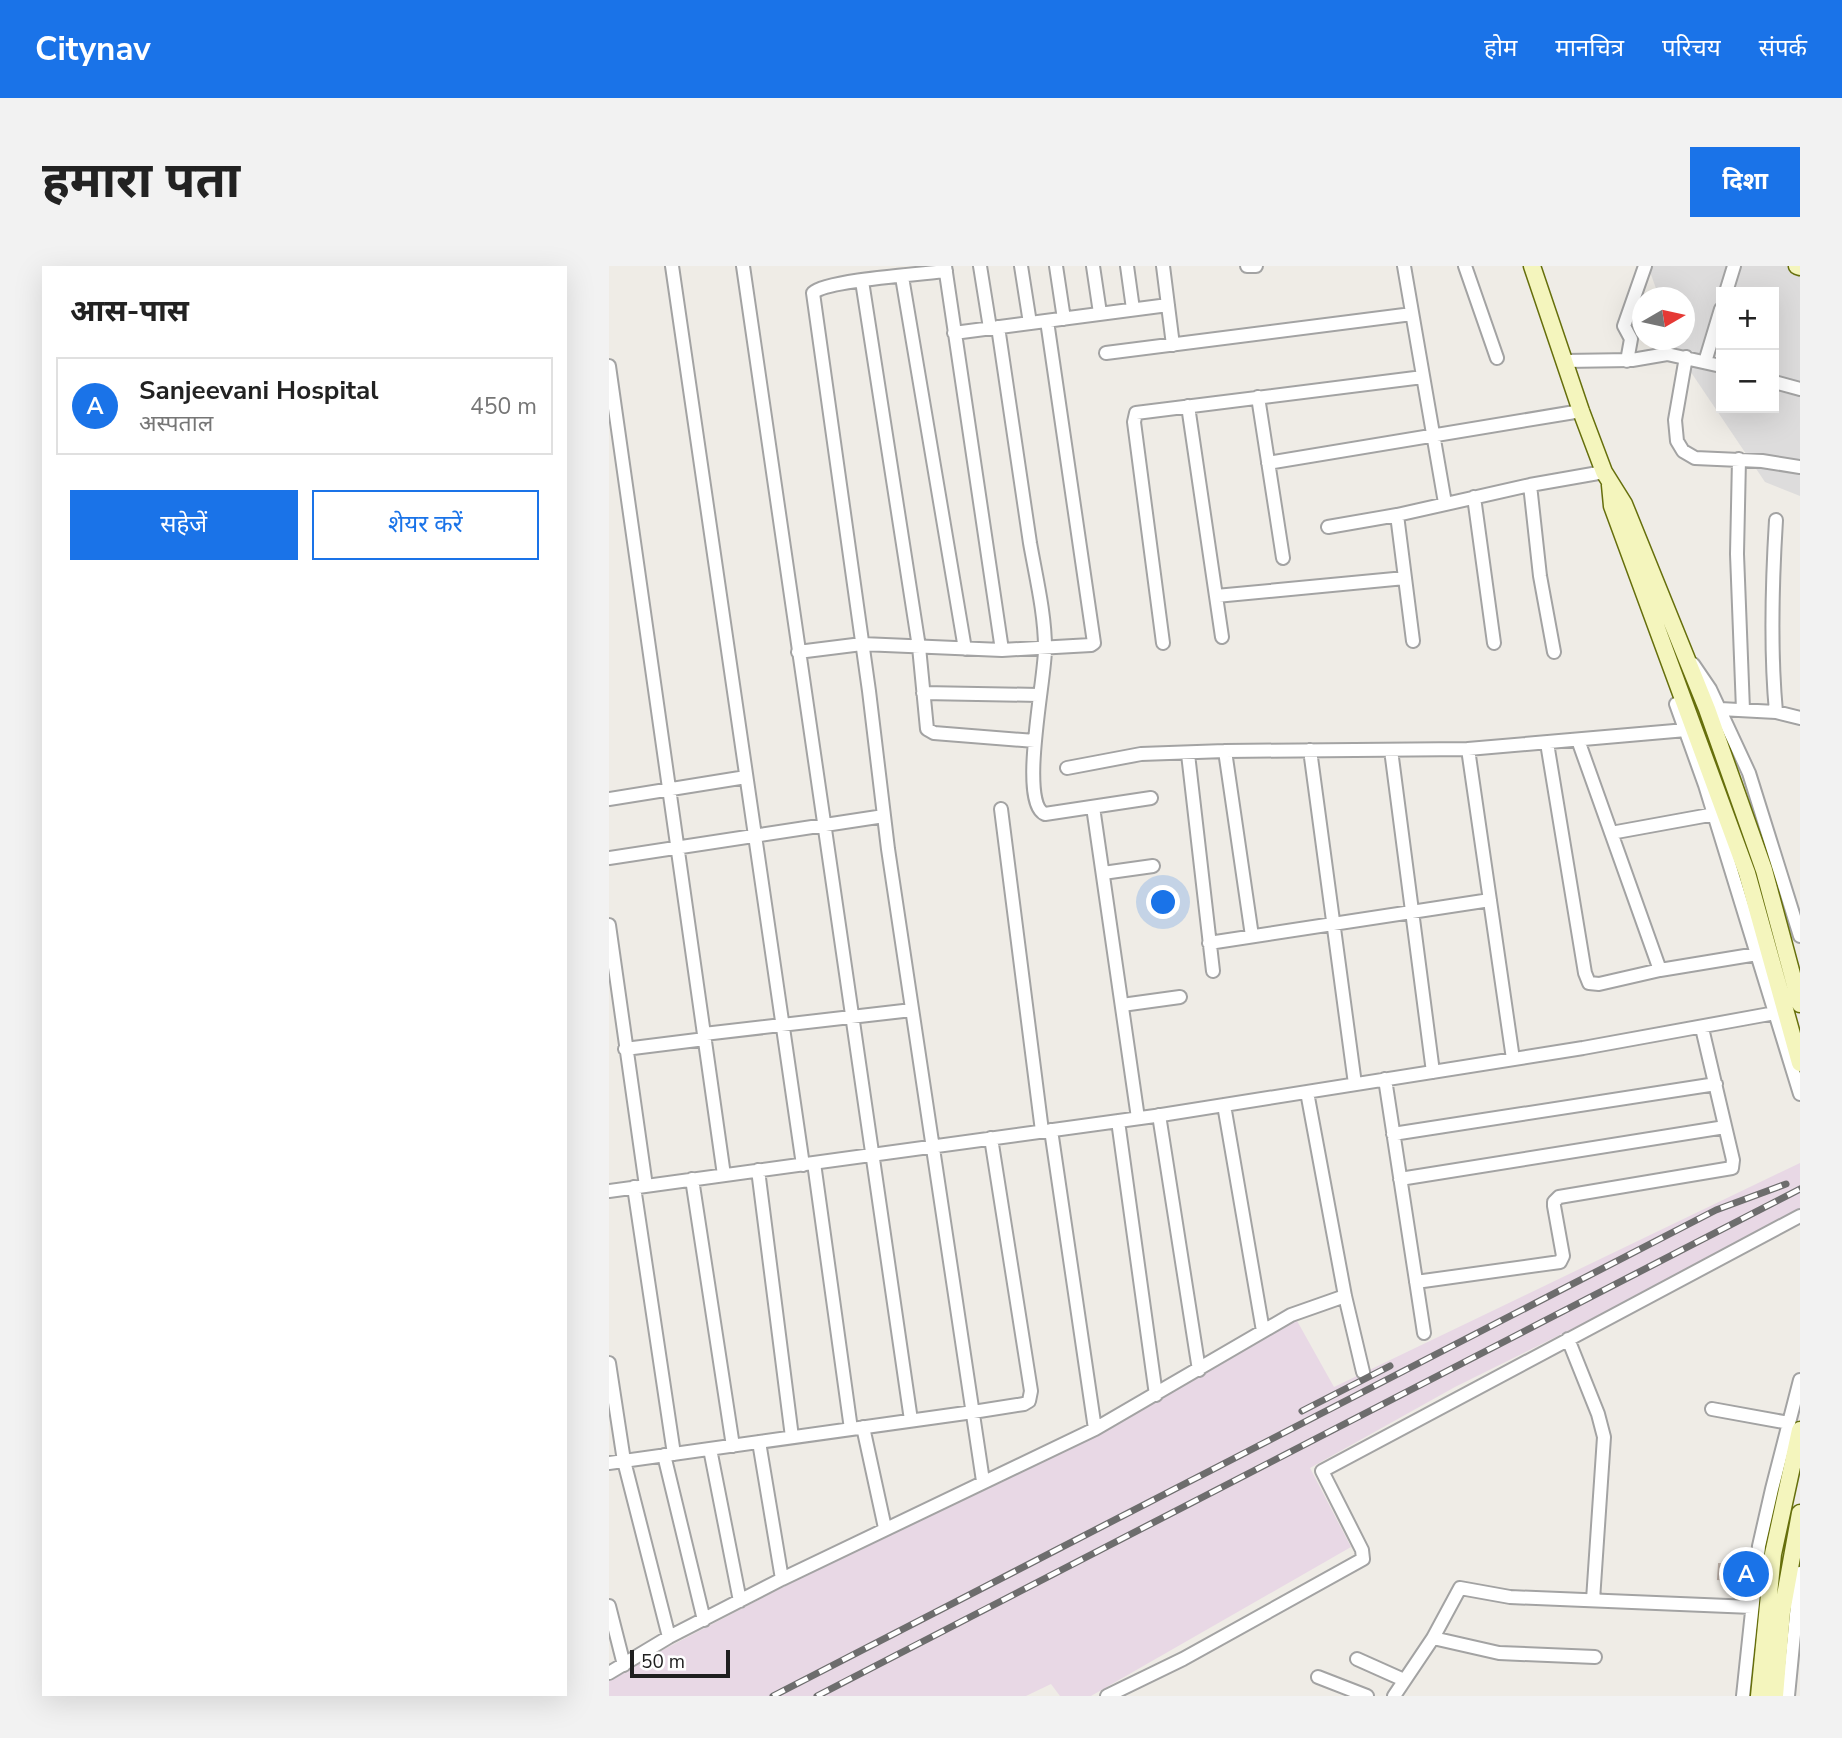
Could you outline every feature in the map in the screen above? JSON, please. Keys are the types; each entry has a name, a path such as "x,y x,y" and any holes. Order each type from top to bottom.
{"street":[{"path":"672,266 783,1026 857,1428 885,1528"},
{"path":"743,266 911,1420"},
{"path":"980,266 993,327 1045,649 1035,741 1034,785 1037,807 1045,814 1151,798"},
{"path":"1021,266 1030,323"},
{"path":"1056,266 1064,319"},
{"path":"1093,266 1100,313"},
{"path":"1127,266 1133,309"},
{"path":"1163,266 1173,345"},
{"path":"1247,266 1256,266"},
{"path":"1404,266 1445,503"},
{"path":"1465,266 1497,358"},
{"path":"1532,266 1581,411 1607,477 1612,506 1747,873 1800,1063"},
{"path":"1627,361 1631,339 1624,326 1646,266"},
{"path":"1728,287 1734,266"},
{"path":"983,1481 884,816 813,293 820,288 871,276 945,269 1002,650"},
{"path":"908,273 965,649"},
{"path":"871,276 919,647 926,724 929,732 1035,741"},
{"path":"954,333 1168,305"},
{"path":"1106,353 1412,314"},
{"path":"799,652 862,643 1002,650 1091,645 1095,638 1047,321"},
{"path":"1705,362 1716,326"},
{"path":"1565,361 1627,361 1667,354 1716,365"},
{"path":"1686,357 1675,420 1677,441 1683,451 1695,458 1739,459 1800,467"},
{"path":"609,366 723,1175"},
{"path":"1163,643 1133,417 1140,412 1423,377"},
{"path":"1779,383 1800,389"},
{"path":"1258,397 1283,558"},
{"path":"1188,406 1223,637"},
{"path":"1268,463 1581,411"},
{"path":"1739,459 1737,554 1743,710"},
{"path":"1328,527 1530,485 1607,477"},
{"path":"1607,477 1625,504 1707,709 1764,870 1800,1004"},
{"path":"1530,485 1540,576 1554,652"},
{"path":"1474,497 1494,643"},
{"path":"1397,514 1413,641"},
{"path":"1776,520 1771,607 1776,712"},
{"path":"1216,596 1405,578"},
{"path":"1654,620 1658,653 1714,814 1800,1094"},
{"path":"1684,653 1704,679 1720,709 1756,792 1800,936"},
{"path":"923,693 1039,695"},
{"path":"1720,709 1776,712 1800,718"},
{"path":"1067,768 1141,754 1468,749 1686,730"},
{"path":"1577,740 1660,970"},
{"path":"1547,743 1589,983 1598,984 1660,970 1757,954"},
{"path":"1468,749 1513,1059"},
{"path":"1391,750 1433,1072"},
{"path":"1226,751 1252,936"},
{"path":"1310,751 1355,1084"},
{"path":"1188,754 1213,971"},
{"path":"609,799 746,777"},
{"path":"1093,807 1138,1118"},
{"path":"1001,809 1047,1130 1095,1429"},
{"path":"1611,833 1714,814"},
{"path":"609,858 884,816"},
{"path":"1103,873 1153,866"},
{"path":"1209,943 1490,900"},
{"path":"609,925 669,1455 704,1620"},
{"path":"1122,1005 1180,997"},
{"path":"625,1049 912,1010"},
{"path":"609,1191 1159,1115 1702,1028 1775,1013"},
{"path":"1416,1282 1560,1262 1563,1256 1554,1206 1556,1199 1732,1168 1733,1160 1702,1028"},
{"path":"1385,1079 1424,1333"},
{"path":"1393,1135 1716,1084"},
{"path":"1307,1092 1345,1296 1363,1372"},
{"path":"1224,1105 1263,1331"},
{"path":"1159,1115 1199,1370"},
{"path":"1118,1121 1156,1395"},
{"path":"1400,1179 1725,1127"},
{"path":"609,1463 1024,1404 1031,1397 991,1138"},
{"path":"758,1170 792,1437"},
{"path":"692,1179 733,1446"},
{"path":"1107,1696 1183,1659 1363,1559 1362,1550 1322,1471 1800,1216"},
{"path":"609,1673 669,1637 782,1579 1095,1429 1298,1311 1345,1296"},
{"path":"1568,1339 1598,1414 1604,1437 1593,1600"},
{"path":"609,1363 624,1461 669,1637"},
{"path":"1759,1696 1773,1554 1800,1380"},
{"path":"1712,1409 1794,1426"},
{"path":"1743,1696 1756,1563 1764,1521 1794,1426"},
{"path":"759,1442 782,1579"},
{"path":"710,1449 740,1601"},
{"path":"1775,1696 1782,1612 1800,1513"},
{"path":"1788,1696 1800,1573"},
{"path":"1394,1696 1433,1638 1457,1592 1464,1588 1510,1597 1752,1607"},
{"path":"609,1606 624,1665"},
{"path":"1433,1638 1499,1653 1595,1657"},
{"path":"1357,1659 1404,1680"},
{"path":"1318,1677 1367,1696"}],"shaded area":[{"path":"1648,266 1800,266 1800,496 1765,482 1718,413 1779,413 1779,287 1716,287 1716,409 1677,350 1695,350 1695,287 1655,287"},
{"path":"1800,1163 1800,1216 1455,1387 1310,1468 1351,1547 1091,1696 1060,1696 1051,1684 1026,1696 609,1696 609,1678 1296,1319 1334,1387"}],"building":[{"path":"1719,1564 1748,1566 1747,1581 1718,1579"}],"railway":[{"path":"773,1696 1716,1210 1786,1184"},
{"path":"817,1696 1800,1189"},
{"path":"1302,1411 1390,1366"}],"place":[{"name":"Sanjeevani Hospital","path":"1746,1574"}]}
